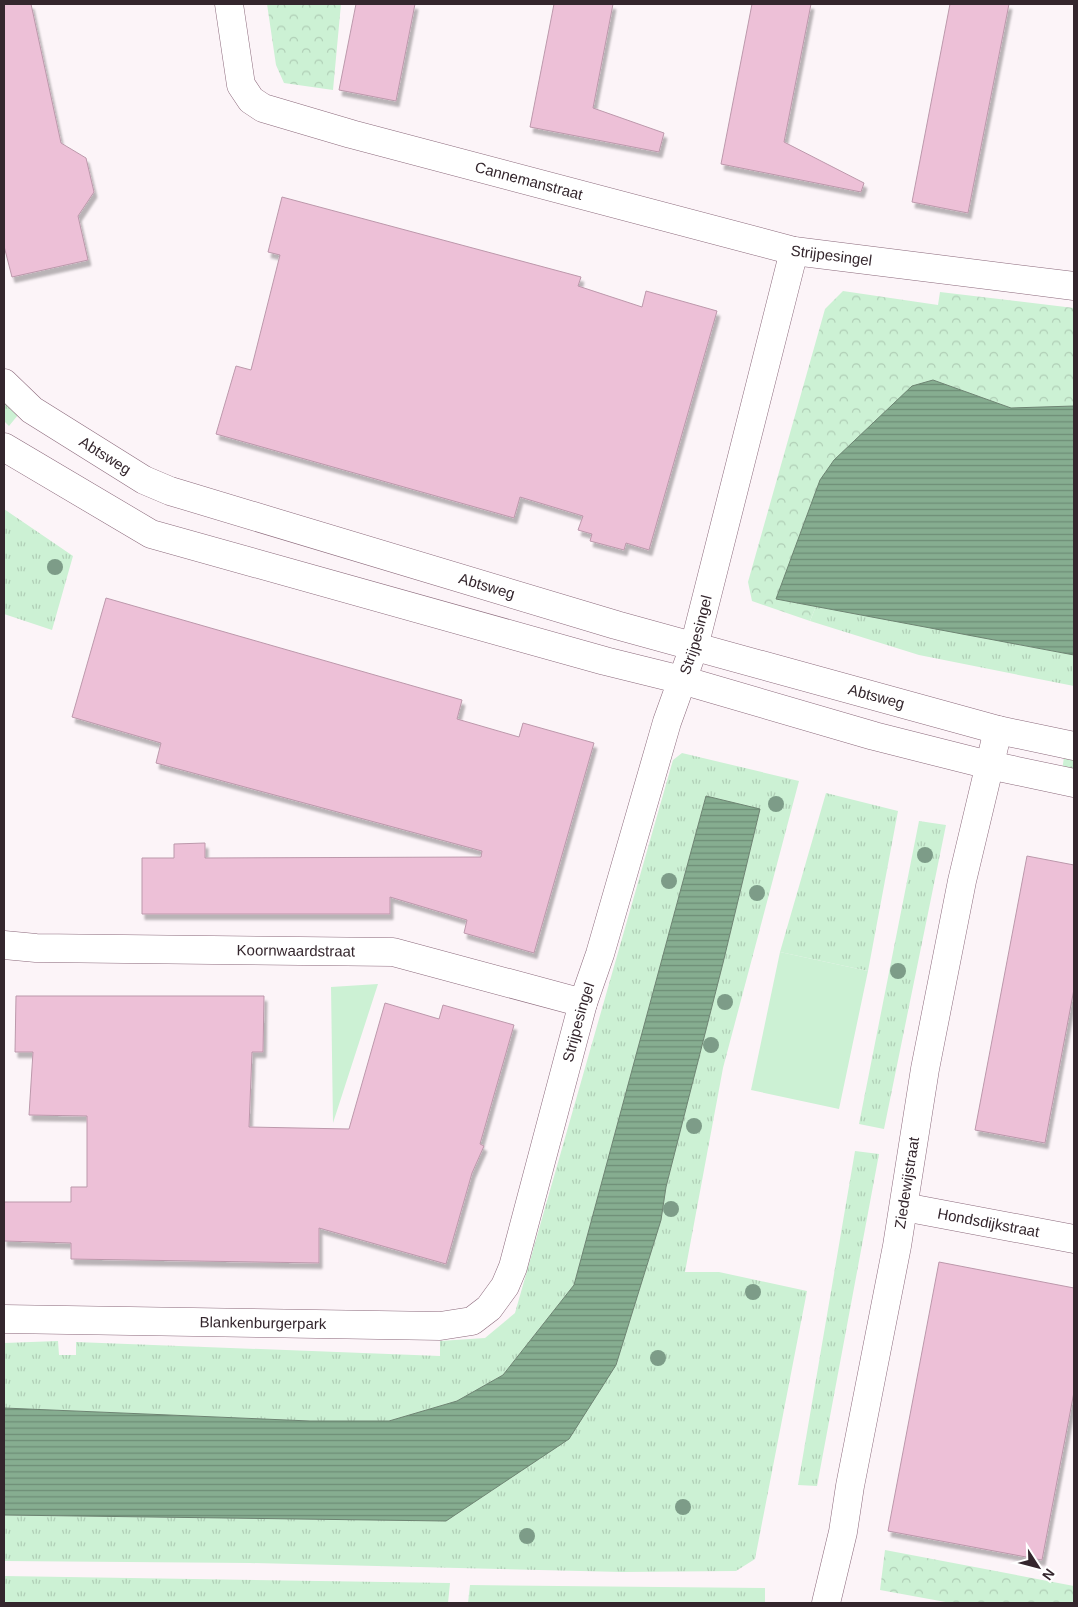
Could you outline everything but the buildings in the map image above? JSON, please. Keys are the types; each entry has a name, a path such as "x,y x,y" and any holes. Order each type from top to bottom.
{"street":[{"name":"Cannemanstraat","path":"229,4 241,86 251,100 264,108 351,134 794,251"},
{"name":"Strijpesingel","path":"505,1286 513,1267 583,1003 682,680 694,647 794,251 1074,286"},
{"name":"Abtsweg","path":"4,383 32,410 144,480 170,491 365,551 694,647 998,730 1074,746"},
{"path":"4,447 151,534 604,661 682,680 874,736 989,765 1074,783"},
{"path":"989,765 998,730"},
{"name":"Ziedewijstraat","path":"826,1603 843,1532 850,1486 904,1207 924,1069 962,881 989,765"},
{"name":"Koornwaardstraat","path":"4,945 36,948 394,952 583,1003"},
{"name":"Hondsdijkstraat","path":"904,1207 1074,1239"},
{"name":"Blankenburgerpark","path":"4,1319 440,1326 472,1321 489,1308 505,1286"}],"green space":[{"path":"267,4 341,4 333,90 284,83 276,65"},
{"path":"843,291 938,305 940,292 1074,308 1074,406 1011,408 933,380 776,599 816,606 810,621 752,601 748,582 825,309"},
{"path":"4,402 18,415 9,426 4,421"},
{"path":"4,509 73,556 52,630 4,614"},
{"path":"816,606 1074,655 1074,686 919,655 810,621"},
{"path":"682,753 799,781 723,1068 685,1272 719,1272 807,1291 755,1559 736,1571 622,1572 250,1563 4,1561 4,1515 446,1521 616,1365 661,1220 666,1187 760,810 706,796 574,1285 503,1375 457,1401 389,1421 310,1421 4,1408 4,1343 58,1341 59,1355 76,1355 76,1342 440,1356 440,1341 485,1338 515,1313 673,760"},
{"path":"1064,757 1074,759 1074,774 1062,771"},
{"path":"826,793 898,811 868,971 780,952"},
{"path":"919,821 946,825 884,1129 859,1124"},
{"path":"780,952 868,971 839,1109 751,1090"},
{"path":"378,984 333,1123 331,987"},
{"path":"855,1151 879,1154 817,1486 798,1485"},
{"path":"885,1550 1074,1586 1074,1603 951,1603 880,1590"},
{"path":"4,1576 450,1583 448,1603 4,1603"},
{"path":"470,1585 765,1588 765,1603 468,1603"}],"shaded area":[{"path":"933,380 1011,408 1074,406 1074,655 776,599 820,480 834,460 912,386"},
{"path":"706,796 760,809 666,1187 661,1220 616,1365 569,1439 446,1521 4,1515 4,1408 310,1421 389,1421 457,1401 503,1375 574,1285"}]}
